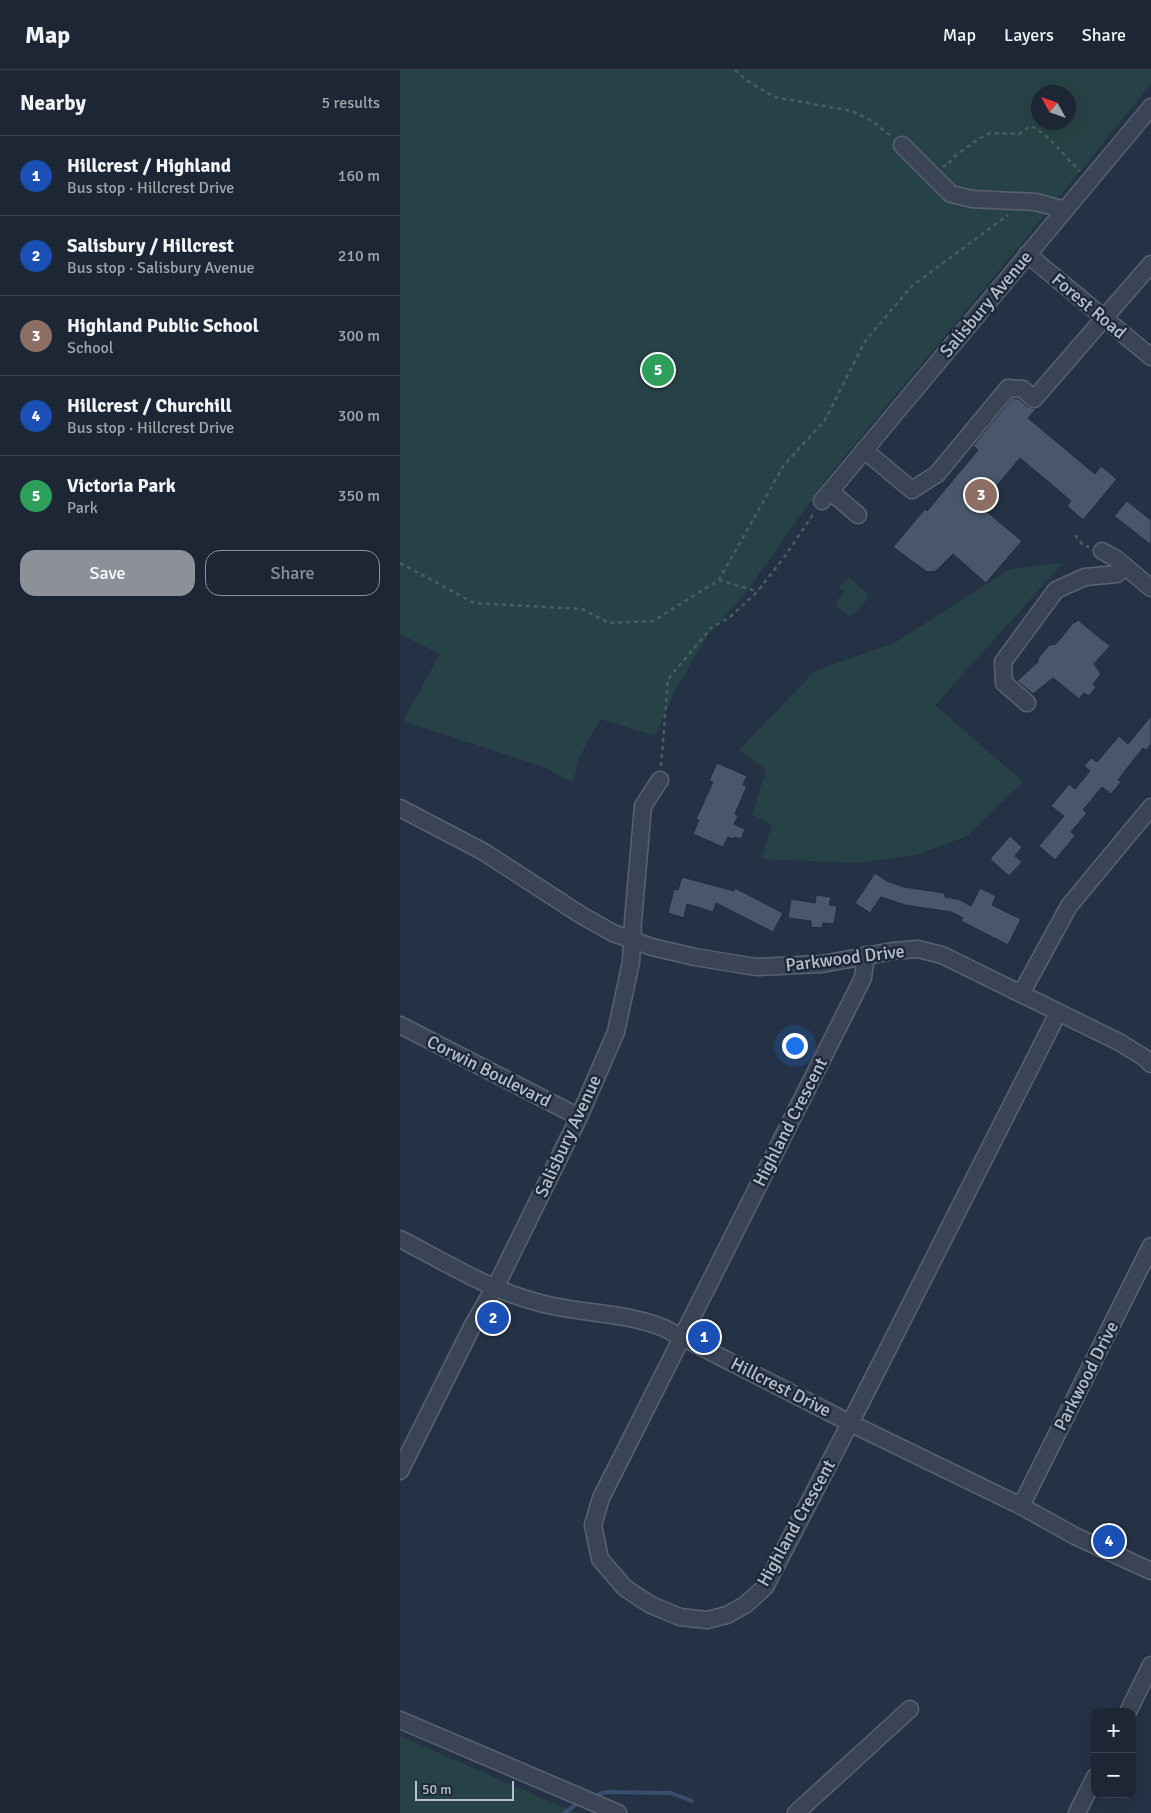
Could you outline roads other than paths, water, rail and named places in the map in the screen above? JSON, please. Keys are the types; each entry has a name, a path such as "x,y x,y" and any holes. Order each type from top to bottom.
{"street":[{"name":"Salisbury Avenue","path":"858,515 826,496 1027,254 1149,114"},
{"path":"902,145 951,194 972,200 1036,202 1065,210"},
{"name":"Forest Road","path":"1027,254 1151,357"},
{"path":"864,450 912,490 937,474 1008,388 1023,389 1034,399 1151,264"},
{"path":"1102,551 1115,558 1151,588"},
{"path":"1027,704 1004,683 1003,662 1056,590 1085,577 1117,574 1125,566"},
{"name":"Salisbury Avenue","path":"400,1470 472,1327 495,1287 579,1117 616,1032 631,962 643,806 660,780"},
{"name":"Parkwood Drive","path":"400,808 484,852 581,915 632,941 695,957 756,967 822,964 866,955 918,949 942,955 1119,1042 1145,1058 1151,1064"},
{"path":"1020,994 1069,906 1148,817"},
{"name":"Highland Crescent","path":"866,955 863,978 601,1498 594,1526 600,1559 625,1588 651,1605 680,1617 707,1620 727,1615 745,1605 765,1587 1058,1013"},
{"name":"Corwin Boulevard","path":"400,1025 579,1117"},
{"name":"Hillcrest Drive","path":"400,1239 495,1287 522,1298 541,1304 653,1324 1021,1506 1076,1536 1151,1571"},
{"name":"Parkwood Drive","path":"1021,1506 1151,1246"},
{"path":"1130,1708 1151,1665"},
{"path":"796,1813 910,1709"},
{"path":"400,1720 618,1813"},
{"path":"1082,1812 1091,1788"}],"waterway":[{"path":"599,1794 606,1792 671,1793 692,1801"},
{"path":"564,1813 578,1803"}],"place":[{"name":"Victoria Park","path":"658,370"},
{"name":"Highland Public School","path":"981,495"},
{"name":"Salisbury / Hillcrest","path":"493,1318"},
{"name":"Hillcrest / Highland","path":"704,1337"},
{"name":"Hillcrest / Churchill","path":"1109,1541"}]}
